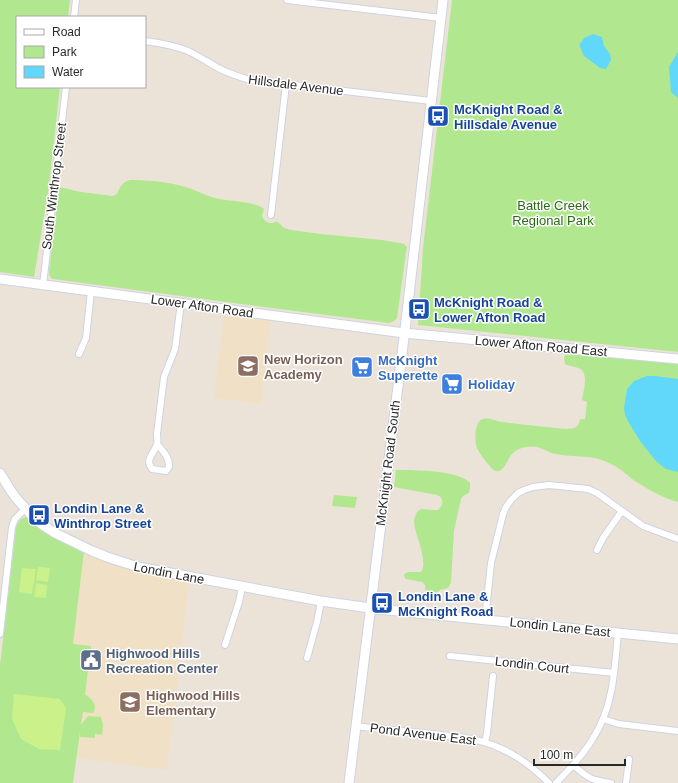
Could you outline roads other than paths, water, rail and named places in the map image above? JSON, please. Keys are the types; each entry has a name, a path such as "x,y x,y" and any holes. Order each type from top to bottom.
{"street":[{"path":"74,16 76,0"},
{"path":"287,0 441,18"},
{"name":"McKnight Road South","path":"349,783 443,0"},
{"name":"Hillsdale Avenue","path":"146,41 180,48 195,54 224,71 239,77 256,81 431,101"},
{"path":"271,215 286,84"},
{"name":"South Winthrop Street","path":"43,285 66,88"},
{"name":"Lower Afton Road","path":"0,279 404,332"},
{"path":"79,354 86,338 91,291"},
{"path":"157,444 164,377 175,349 181,303"},
{"name":"Lower Afton Road East","path":"404,332 678,359"},
{"name":"Londin Lane","path":"0,473 9,488 25,509 35,519 55,533 92,551 123,563 322,601 370,608"},
{"path":"485,620 491,564 501,520 506,507 511,500 518,493 526,489 546,486 586,488 597,493 643,526 678,539"},
{"path":"0,634 12,527 15,519 25,509"},
{"path":"597,550 602,538 622,511"},
{"path":"225,645 239,602 242,586"},
{"path":"307,658 322,601"},
{"name":"Londin Lane East","path":"370,608 678,639"},
{"path":"556,783 573,765 591,742 603,719 610,695 618,633"},
{"name":"Londin Court","path":"450,656 614,672"},
{"path":"485,742 493,676"},
{"path":"603,719 619,724 678,731"},
{"name":"Pond Avenue East","path":"356,726 463,737 485,742 503,749 519,758 549,783"},
{"path":"626,783 629,759"},
{"path":"573,765 590,779 611,783"}],"water":[{"path":"593,34 602,37 604,46 610,54 611,60 606,69 600,68 584,56 580,47 580,44 584,38"},
{"path":"678,52 678,98 671,92 669,67"},
{"path":"647,376 678,379 678,472 666,469 656,461 640,441 625,415 624,408 627,389 634,381"}],"place":[{"name":"McKnight Road & Hillsdale Avenue","path":"438,116"},
{"name":"McKnight Road & Lower Afton Road","path":"419,309"},
{"name":"New Horizon Academy","path":"248,366"},
{"name":"McKnight Superette","path":"362,367"},
{"name":"Holiday","path":"452,384"},
{"name":"Londin Lane & Winthrop Street","path":"39,515"},
{"name":"Londin Lane & McKnight Road","path":"382,603"},
{"name":"Highwood Hills Recreation Center","path":"91,660"},
{"name":"Highwood Hills Elementary","path":"130,702"}],"park label":[{"name":"Battle Creek Regional Park","path":"553,212"}]}
